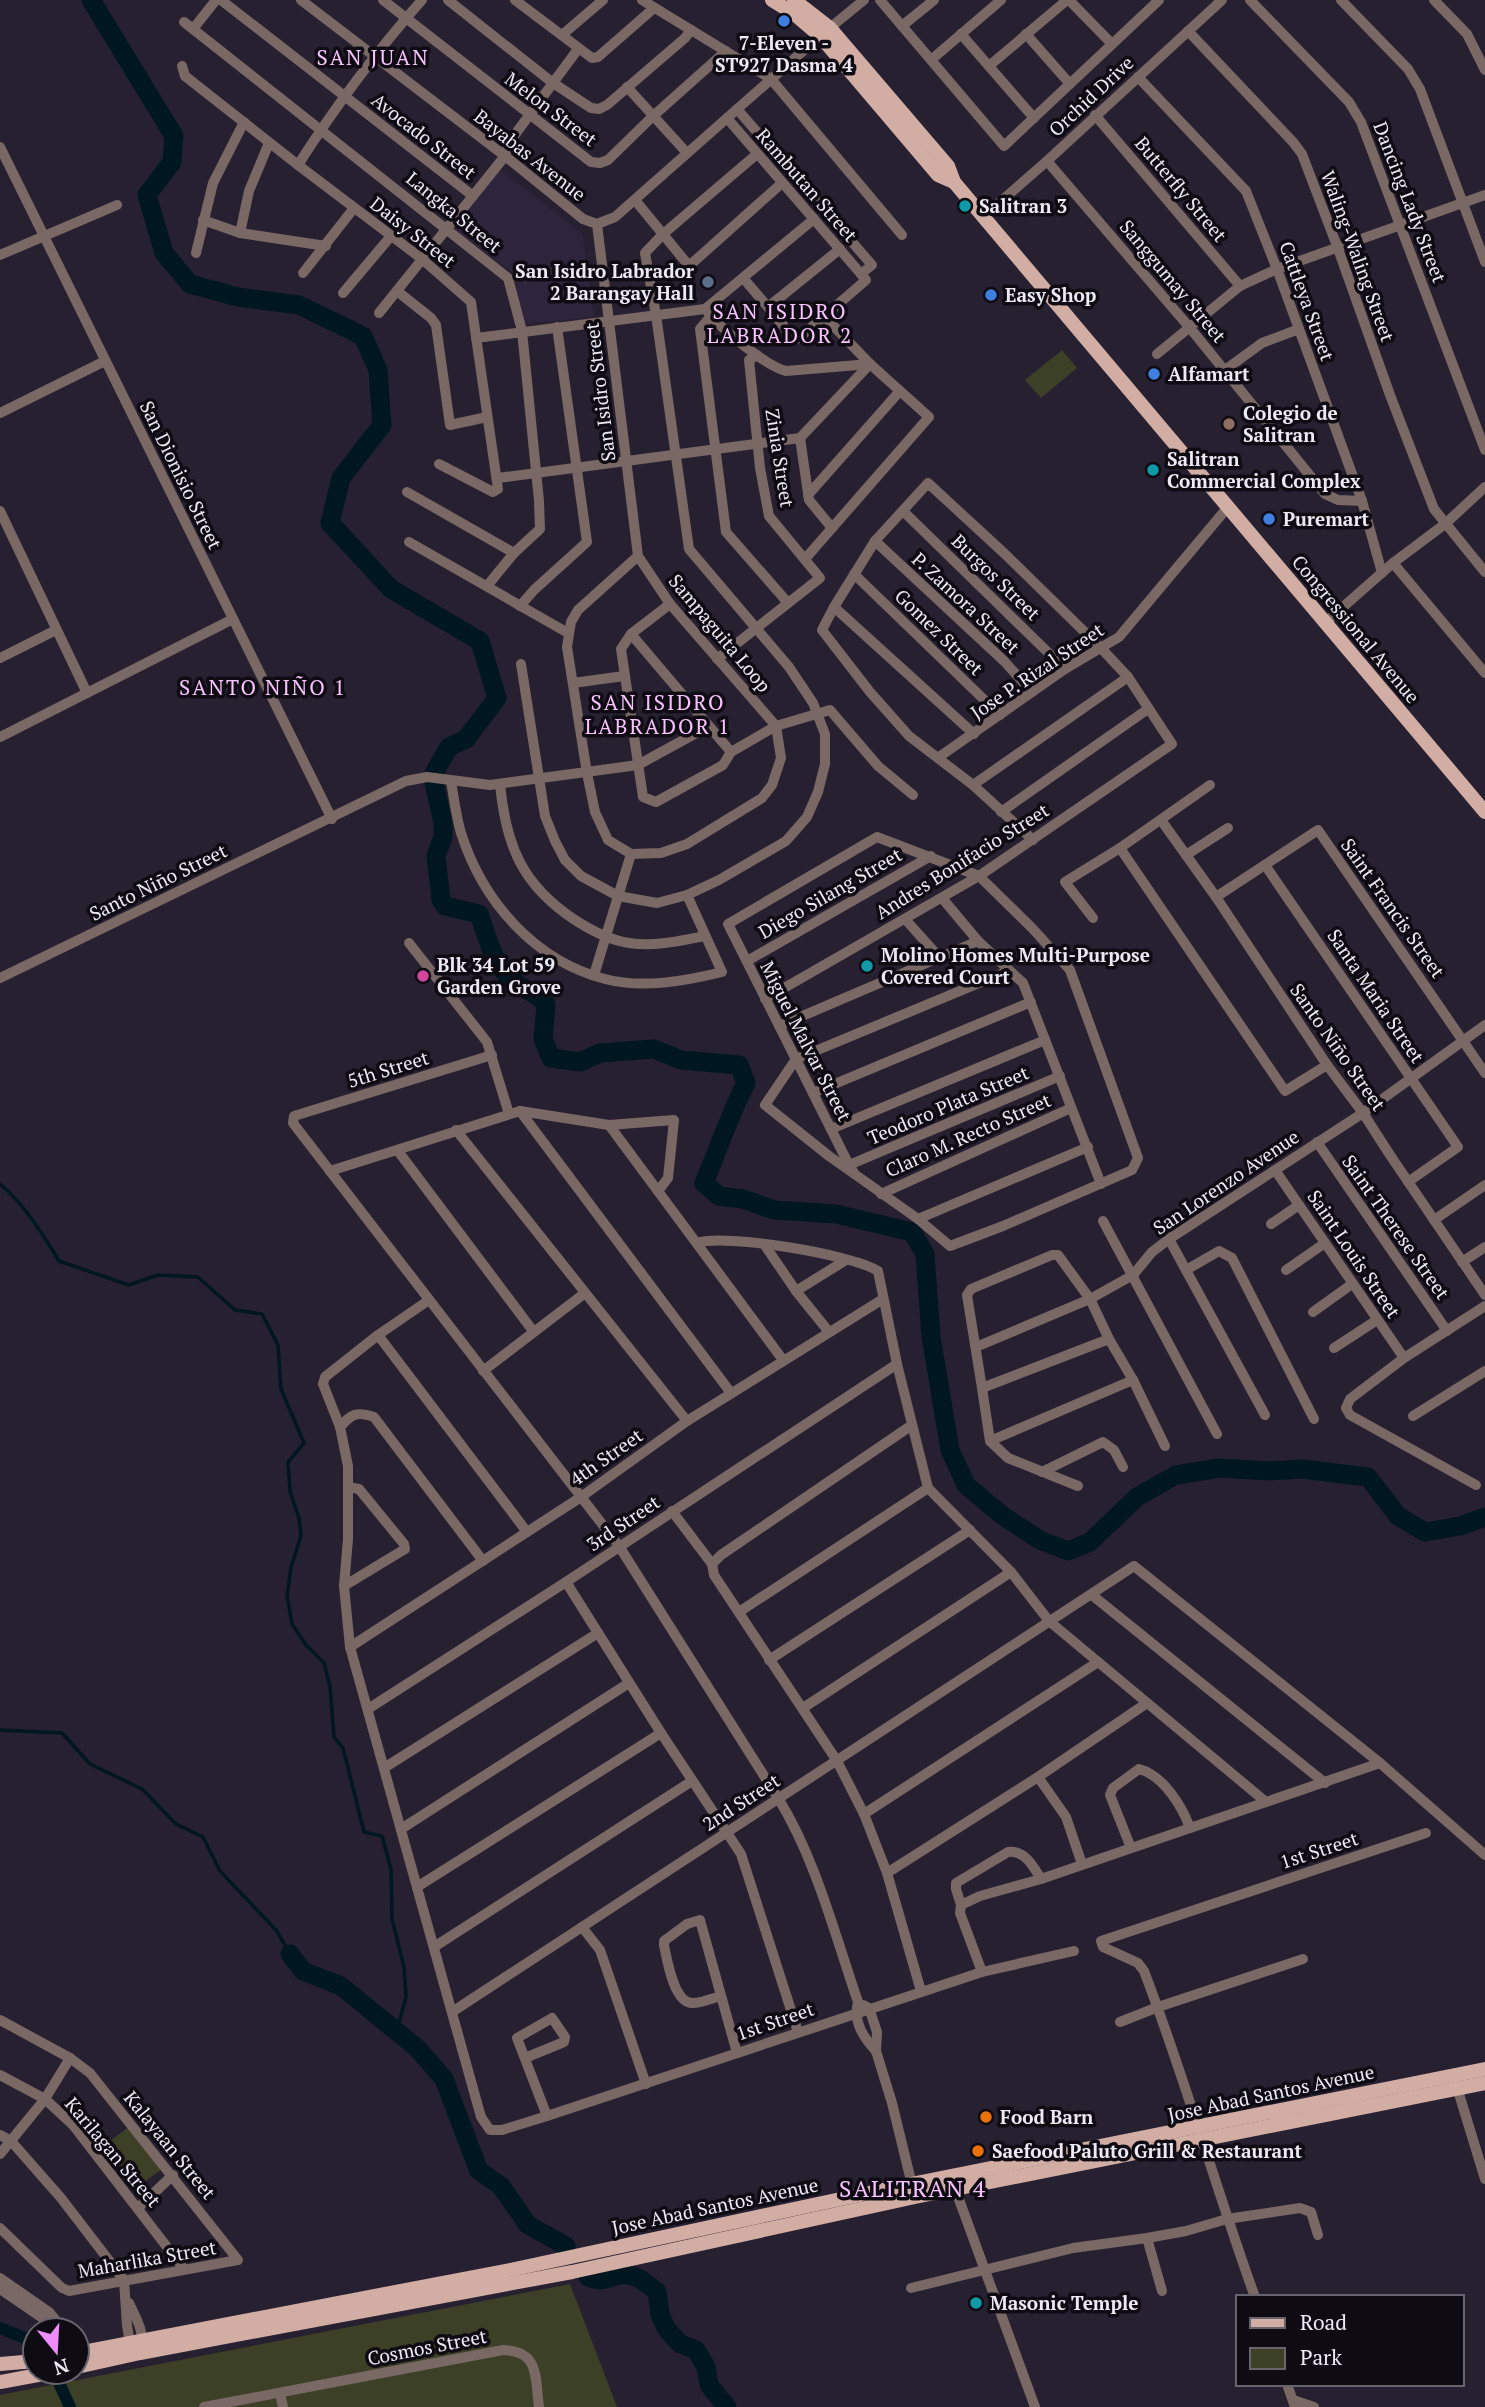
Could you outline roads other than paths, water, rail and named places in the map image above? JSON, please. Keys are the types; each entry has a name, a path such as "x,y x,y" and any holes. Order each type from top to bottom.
{"main road":[{"name":"Congressional Avenue","path":"772,0 825,32"},
{"name":"Congressional Avenue","path":"794,0 948,166 954,182 983,217 1485,812"},
{"name":"Jose Abad Santos Avenue","path":"1455,2082 1485,2068"},
{"name":"Jose Abad Santos Avenue","path":"91,2357 138,2345 583,2254 1455,2082 1485,2083"},
{"name":"Jose Abad Santos Avenue","path":"138,2345 572,2272 913,2191"},
{"path":"0,2364 21,2366"},
{"path":"0,2382 21,2374"}],"street":[{"name":"Langka Street","path":"218,0 188,25 508,278 522,331 540,529 514,553 487,586"},
{"name":"Avocado Street","path":"218,0 473,196"},
{"name":"Bayabas Avenue","path":"301,0 583,219 597,224 615,217 864,0"},
{"name":"Melon Street","path":"383,0 591,162 608,160 726,51"},
{"path":"298,165 374,56 422,0"},
{"path":"448,0 553,83 591,108 599,109 685,38 691,30"},
{"path":"562,35 603,0"},
{"path":"642,0 771,79 902,235"},
{"path":"880,0 1004,145 1159,0"},
{"path":"902,26 933,0"},
{"path":"931,60 1001,0"},
{"path":"989,66 1068,0 1112,44"},
{"path":"1140,0 1149,10"},
{"name":"Orchid Drive","path":"983,217 1048,161 1222,0"},
{"name":"Dancing Lady Street","path":"1250,0 1349,102 1362,122 1485,450"},
{"path":"1341,0 1408,69 1420,89 1485,262"},
{"path":"1433,0 1467,34 1485,70"},
{"path":"525,2 592,58 598,57 654,8"},
{"name":"Waling-Waling Street","path":"1188,31 1293,142 1301,154 1434,509 1485,572"},
{"path":"961,34 1034,118"},
{"path":"1026,34 1070,84"},
{"path":"379,313 505,156 508,144 578,49"},
{"name":"Daisy Street","path":"182,66 185,76 422,259 471,302 499,489 493,492 439,464"},
{"name":"Cattleya Street","path":"1138,77 1246,191 1362,501 1382,573"},
{"path":"627,87 687,153"},
{"path":"737,109 872,265 861,274 866,280 825,317 794,339 743,278"},
{"name":"Butterfly Street","path":"1095,115 1240,286"},
{"name":"Rambutan Street","path":"727,118 861,274"},
{"path":"196,253 213,183 244,122"},
{"path":"240,233 249,191 269,143"},
{"name":"San Dionisio Street","path":"0,147 332,818"},
{"path":"522,664 545,816 565,860 581,876 618,896 657,903 687,895 719,880 786,841 807,817 818,792 825,764 825,734 813,703 789,667 689,550 645,253 662,235 757,154"},
{"name":"Sanggumay Street","path":"1048,161 1225,370 1325,494 1338,500 1362,501"},
{"path":"635,200 689,266 782,183"},
{"path":"1157,354 1240,286 1337,246 1485,195"},
{"path":"0,255 117,205"},
{"path":"303,273 354,208"},
{"path":"717,659 788,604 726,532 700,329 708,313 743,278 814,219"},
{"path":"203,220 240,233 326,246"},
{"name":"San Isidro Street","path":"597,224 638,556"},
{"path":"344,293 391,236"},
{"path":"768,307 840,250"},
{"path":"397,291 436,325 450,425 487,417"},
{"path":"476,338 609,320 708,313 757,355 778,369 786,371 870,364"},
{"path":"805,559 929,417 899,392 825,317"},
{"path":"520,606 587,542 557,327"},
{"path":"1225,370 1262,343 1299,329"},
{"name":"Zinia Street","path":"757,355 749,360 769,516 820,578 788,604"},
{"path":"0,413 106,361"},
{"path":"498,478 800,438 870,364"},
{"path":"808,495 899,392"},
{"path":"800,438 809,500 832,528"},
{"path":"1001,812 1148,709 1128,677 1100,647 928,483 875,541 823,627 824,634 909,736 973,785 1001,812 1033,841"},
{"path":"1326,622 1393,563 1445,524 1485,487"},
{"path":"407,492 514,553"},
{"name":"Jose P. Rizal Street","path":"939,757 1065,669 1119,637 1227,508"},
{"path":"0,511 87,693"},
{"name":"Burgos Street","path":"903,511 1065,669"},
{"name":"P. Zamora Street","path":"875,541 1004,661 1032,692"},
{"path":"409,542 568,634"},
{"path":"638,556 578,610 568,634 567,647 587,772 600,827 608,840 631,854 661,853 688,844 762,798 772,785 780,758 776,726"},
{"name":"Sampaguita Loop","path":"638,556 670,604 776,726"},
{"path":"1393,563 1485,673"},
{"name":"Gomez Street","path":"854,574 1000,715"},
{"path":"670,604 631,634 621,649 643,797 656,802 723,765 731,752 776,726 830,710 878,766 914,795"},
{"path":"834,607 974,734"},
{"path":"0,737 233,619"},
{"path":"0,657 56,630"},
{"path":"631,634 731,752"},
{"path":"573,683 624,676"},
{"path":"973,785 1128,677"},
{"name":"Andres Bonifacio Street","path":"765,999 979,876 1172,744 1148,709"},
{"path":"687,895 722,972 683,982 648,983 607,979 565,965 523,935 486,886 462,836 449,780 500,784 638,765 709,726"},
{"name":"Santo Niño Street","path":"0,978 406,781 427,777 449,780"},
{"path":"500,784 503,816 517,859 532,883 553,905 605,937 631,944 668,943 704,936"},
{"path":"1093,918 1065,882 1120,848 1210,785"},
{"name":"Santo Niño Street","path":"1161,820 1485,1295"},
{"path":"1186,855 1228,828"},
{"name":"Saint Francis Street","path":"1216,897 1318,830 1485,1073"},
{"name":"Miguel Malvar Street","path":"852,1169 728,924 877,837 931,856"},
{"path":"1120,848 1284,1091 1326,1065"},
{"path":"594,975 631,854"},
{"path":"931,856 979,876 1070,970 1138,1158 1132,1170 950,1246 765,1105 796,1059 1008,971"},
{"name":"Diego Silang Street","path":"747,961 931,856"},
{"name":"Santa Maria Street","path":"1265,865 1458,1147 1408,1182"},
{"path":"942,898 978,941 1023,983 1101,1184"},
{"path":"905,919 939,957"},
{"path":"779,1026 978,941"},
{"path":"409,943 487,1042 515,1112 731,1393"},
{"path":"813,1093 1031,1002"},
{"name":"San Lorenzo Avenue","path":"976,1347 1090,1299 1133,1275 1152,1252 1168,1239 1363,1113 1485,1025"},
{"path":"831,1129 1045,1041"},
{"name":"5th Street","path":"330,1171 296,1128 293,1123 294,1116 492,1055"},
{"name":"Teodoro Plata Street","path":"852,1169 1060,1076"},
{"name":"Claro M. Recto Street","path":"881,1194 1071,1108"},
{"path":"658,1191 668,1178 674,1120 609,1125 515,1112 330,1171 618,1546 796,1826 856,2007 863,2037 876,2052"},
{"path":"609,1125 783,1360"},
{"path":"456,1130 687,1422"},
{"name":"Saint Therese Street","path":"1317,1142 1447,1331"},
{"path":"918,1219 1088,1147"},
{"path":"398,1151 533,1331"},
{"name":"Saint Louis Street","path":"1275,1170 1404,1359"},
{"path":"1434,1220 1485,1185"},
{"path":"1271,1224 1299,1205"},
{"path":"1103,1220 1217,1434"},
{"path":"697,1243 717,1239 764,1244 846,1259 878,1271 897,1364 928,1488 1011,1572 1049,1622 1266,1802"},
{"path":"1168,1239 1265,1415"},
{"path":"1286,1269 1325,1243"},
{"path":"764,1244 796,1291 829,1332"},
{"path":"1462,1262 1485,1247"},
{"path":"1186,1270 1219,1251 1232,1258 1314,1419"},
{"path":"1078,1486 1008,1458 990,1441 967,1295 971,1289 1052,1255 1062,1258 1090,1299 1165,1446"},
{"path":"796,1291 846,1259"},
{"path":"1313,1312 1352,1284"},
{"path":"483,1371 585,1293"},
{"name":"4th Street","path":"350,1647 581,1497 731,1393 883,1298"},
{"path":"429,1300 378,1335 323,1381 340,1427 348,1465 348,1539 344,1586 350,1647 452,2012"},
{"path":"1476,1485 1350,1415 1346,1408 1350,1399 1404,1359 1485,1306"},
{"path":"1334,1348 1377,1320"},
{"path":"378,1335 527,1532"},
{"path":"982,1388 1109,1339"},
{"name":"3rd Street","path":"368,1709 566,1583 618,1546 897,1364"},
{"path":"1413,1416 1485,1371"},
{"path":"990,1441 1133,1380"},
{"path":"340,1427 350,1415 361,1412 374,1417 483,1561"},
{"path":"712,1564 721,1555 912,1425"},
{"path":"1042,1472 1103,1442 1114,1450 1123,1467"},
{"path":"344,1586 405,1549 404,1544 359,1489 348,1487"},
{"path":"739,1612 928,1488"},
{"path":"672,1511 712,1564 715,1575 837,1761 864,1814 887,1873 921,1991"},
{"path":"769,1660 970,1530"},
{"name":"2nd Street","path":"452,2012 1134,1566 1380,1763"},
{"path":"803,1708 1011,1572"},
{"path":"566,1583 661,1734 741,1854 798,2032"},
{"path":"1092,1595 1325,1783"},
{"path":"384,1768 598,1633"},
{"path":"864,1814 1098,1662"},
{"path":"401,1829 629,1683"},
{"path":"887,1873 1038,1777 1147,1703"},
{"path":"417,1887 661,1734"},
{"path":"961,1905 980,1896 1041,1879 1380,1763 1485,1855"},
{"path":"1131,1848 1110,1795 1113,1788 1139,1769 1171,1793 1181,1805 1190,1828"},
{"path":"1038,1777 1066,1817 1082,1864"},
{"path":"434,1947 692,1781"},
{"name":"1st Street","path":"1158,2007 1144,1971 1138,1963 1103,1947 1101,1944 1104,1939 1426,1833"},
{"path":"982,1972 960,1913 956,1883 1008,1852 1016,1851 1026,1858 1041,1879"},
{"path":"721,1996 692,2004 677,1993 664,1941 687,1924 700,1920 737,2053"},
{"path":"582,1927 600,1950 646,2084"},
{"path":"856,2007 869,2008 982,1972 1074,1951"},
{"path":"1120,2022 1303,1959"},
{"name":"1st Street","path":"452,2012 481,2117 490,2130 502,2130 798,2032 856,2007"},
{"path":"1158,2007 1254,2295"},
{"path":"869,2008 877,2032 876,2052 892,2103 913,2191"},
{"path":"525,2058 565,2042 565,2037 552,2018 517,2038 547,2116"},
{"name":"Kalayaan Street","path":"0,2020 70,2058 90,2073 238,2258"},
{"path":"0,2154 5,2138 45,2099 70,2058"},
{"name":"Karilagan Street","path":"0,2075 45,2099 73,2125 184,2269"},
{"path":"1455,2082 1485,2179"},
{"path":"5,2138 61,2198 124,2280 127,2326 138,2345"},
{"path":"138,2208 173,2175"},
{"path":"953,2183 1035,2407"},
{"path":"911,2288 1073,2248 1186,2231 1227,2218 1306,2208 1311,2212 1318,2235"},
{"name":"Maharlika Street","path":"0,2228 62,2288 76,2291 184,2269 236,2262 238,2258"},
{"path":"1147,2238 1162,2291"},
{"path":"0,2278 52,2316"},
{"path":"0,2289 40,2316"},
{"name":"Cosmos Street","path":"204,2407 503,2350 513,2350 526,2355 534,2368 539,2407"},
{"path":"1288,2386 1294,2403 1314,2407"},
{"path":"279,2393 283,2407"}],"waterway":[{"path":"91,0 174,136 172,162 147,195 164,253 190,284 238,297 299,305 363,336 378,370 382,425 341,478 330,523 391,589 480,641 497,698 466,739 449,747 434,773 443,823 443,837 436,856 441,900 445,906 479,914 501,968 546,1005 543,1039 551,1058 580,1062 600,1053 654,1049 681,1060 739,1065 746,1083 704,1183 719,1196 743,1199 774,1210 836,1214 912,1232 925,1254 931,1337 950,1450 966,1485 1003,1516 1040,1540 1068,1551 1090,1542 1137,1497 1176,1475 1219,1468 1270,1471 1302,1469 1368,1477 1398,1516 1425,1532 1460,1526 1485,1517"},
{"path":"0,1184 25,1210 59,1261 129,1285 158,1275 198,1277 235,1310 262,1314 278,1345 281,1389 304,1443 288,1462 290,1491 299,1518 301,1536 291,1567 287,1596 292,1624 306,1645 324,1663 330,1686 334,1737 343,1748 364,1832 382,1836 391,1869 392,1919 404,1967 406,1997 397,2030"},
{"path":"0,1730 62,1733 90,1764 142,1789 176,1824 203,1837 220,1871 276,1930 290,1954"},
{"path":"290,1954 303,1971 341,1986 417,2048 444,2079 479,2171 501,2186 528,2225 566,2246"},
{"path":"588,2277 600,2280 622,2275 631,2276 644,2281 657,2292 660,2314 666,2328 679,2343 696,2350 706,2367 709,2385 727,2407"},
{"path":"0,2328 21,2336"},
{"path":"60,2386 70,2407"}],"place":[{"name":"7-Eleven - ST927 Dasma 4","path":"784,21"},
{"name":"Salitran 3","path":"965,206"},
{"name":"San Isidro Labrador 2 Barangay Hall","path":"708,282"},
{"name":"Easy Shop","path":"991,295"},
{"name":"Alfamart","path":"1154,374"},
{"name":"Colegio de Salitran","path":"1229,424"},
{"name":"Salitran Commercial Complex","path":"1153,470"},
{"name":"Puremart","path":"1269,519"},
{"name":"Molino Homes Multi-Purpose Covered Court","path":"867,966"},
{"name":"Blk 34 Lot 59 Garden Grove","path":"423,976"},
{"name":"Food Barn","path":"986,2117"},
{"name":"Saefood Paluto Grill & Restaurant","path":"978,2151"},
{"name":"Masonic Temple","path":"976,2303"}],"district":[{"name":"SAN JUAN","path":"373,58"},
{"name":"SAN ISIDRO LABRADOR 2","path":"780,324"},
{"name":"SANTO NIÑO 1","path":"263,688"},
{"name":"SAN ISIDRO LABRADOR 1","path":"658,715"},
{"name":"SALITRAN 4","path":"913,2189"}]}
